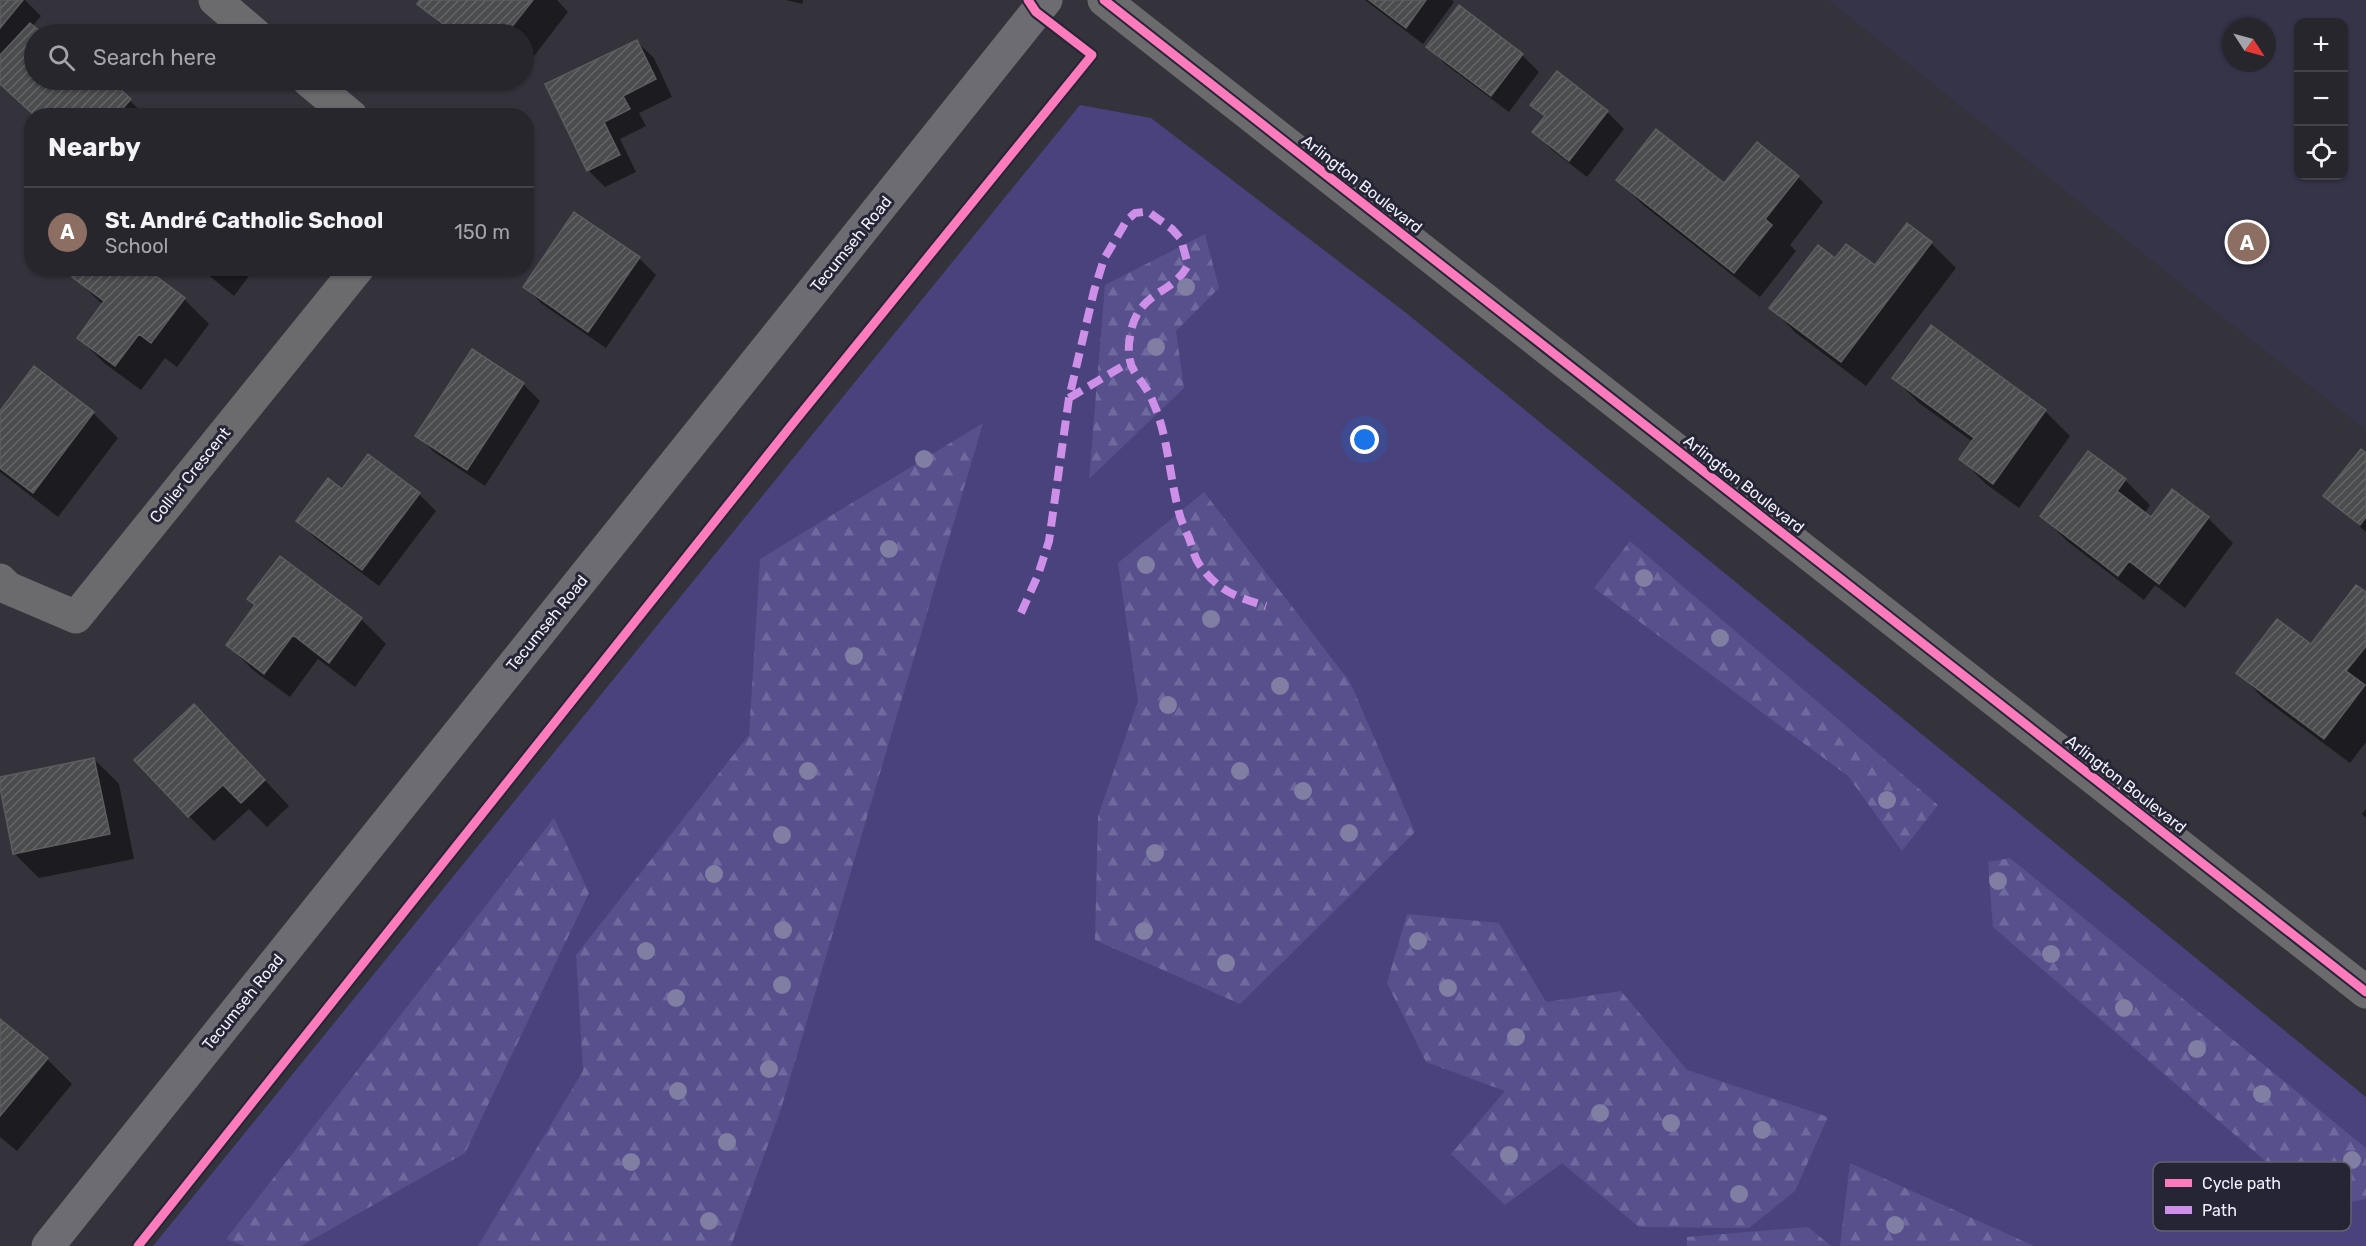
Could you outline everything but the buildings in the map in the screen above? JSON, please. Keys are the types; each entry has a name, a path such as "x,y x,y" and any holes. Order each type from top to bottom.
{"main road":[{"name":"Tecumseh Road","path":"48,1246 1046,0"}],"street":[{"path":"215,0 243,24"},
{"name":"Arlington Boulevard","path":"1104,0 2366,992"},
{"path":"321,90 342,108"},
{"name":"Collier Crescent","path":"0,580 8,588 76,617 352,276"}],"shaded area":[{"path":"1829,0 2366,0 2366,430 2211,308"},
{"path":"1080,105 1151,118 1405,312 2366,1097 2366,1246 153,1246"}],"green space":[{"path":"1205,234 1219,288 1176,331 1184,388 1089,479 1105,285"},
{"path":"983,423 781,1109 731,1246 478,1246 583,1071 576,955 749,735 760,559"},
{"path":"1204,492 1350,682 1415,832 1240,1004 1095,940 1098,816 1138,701 1118,563"},
{"path":"1630,541 1938,805 1902,851 1848,776 1594,588"},
{"path":"554,818 589,893 465,1153 301,1246 245,1246 226,1239"},
{"path":"2010,858 2366,1148 2366,1199 2351,1202 2351,1162 2266,1162 1993,927 1988,862"},
{"path":"1407,914 1499,923 1546,1002 1621,991 1687,1070 1828,1117 1795,1191 1749,1228 1639,1227 1562,1163 1505,1205 1451,1154 1505,1091 1426,1062 1387,983"},
{"path":"1850,1163 2034,1246 1840,1246"},
{"path":"1808,1227 1831,1246 1687,1246 1687,1237"}],"marked path":[{"path":"1021,613 1038,575 1049,541 1069,398 1094,291 1104,259 1127,220 1135,213 1144,212 1150,213 1172,229 1181,239 1188,265 1173,283 1147,301 1140,310 1130,336 1131,366 1148,392 1158,415 1181,520 1197,561 1213,581 1228,592 1266,606"},
{"path":"1069,398 1128,363"}],"cycle path":[{"path":"138,1246 790,427 1092,55 1036,12 1028,0"},
{"path":"1104,0 2366,992"}],"place":[{"name":"St. André Catholic School","path":"2247,242"}]}
